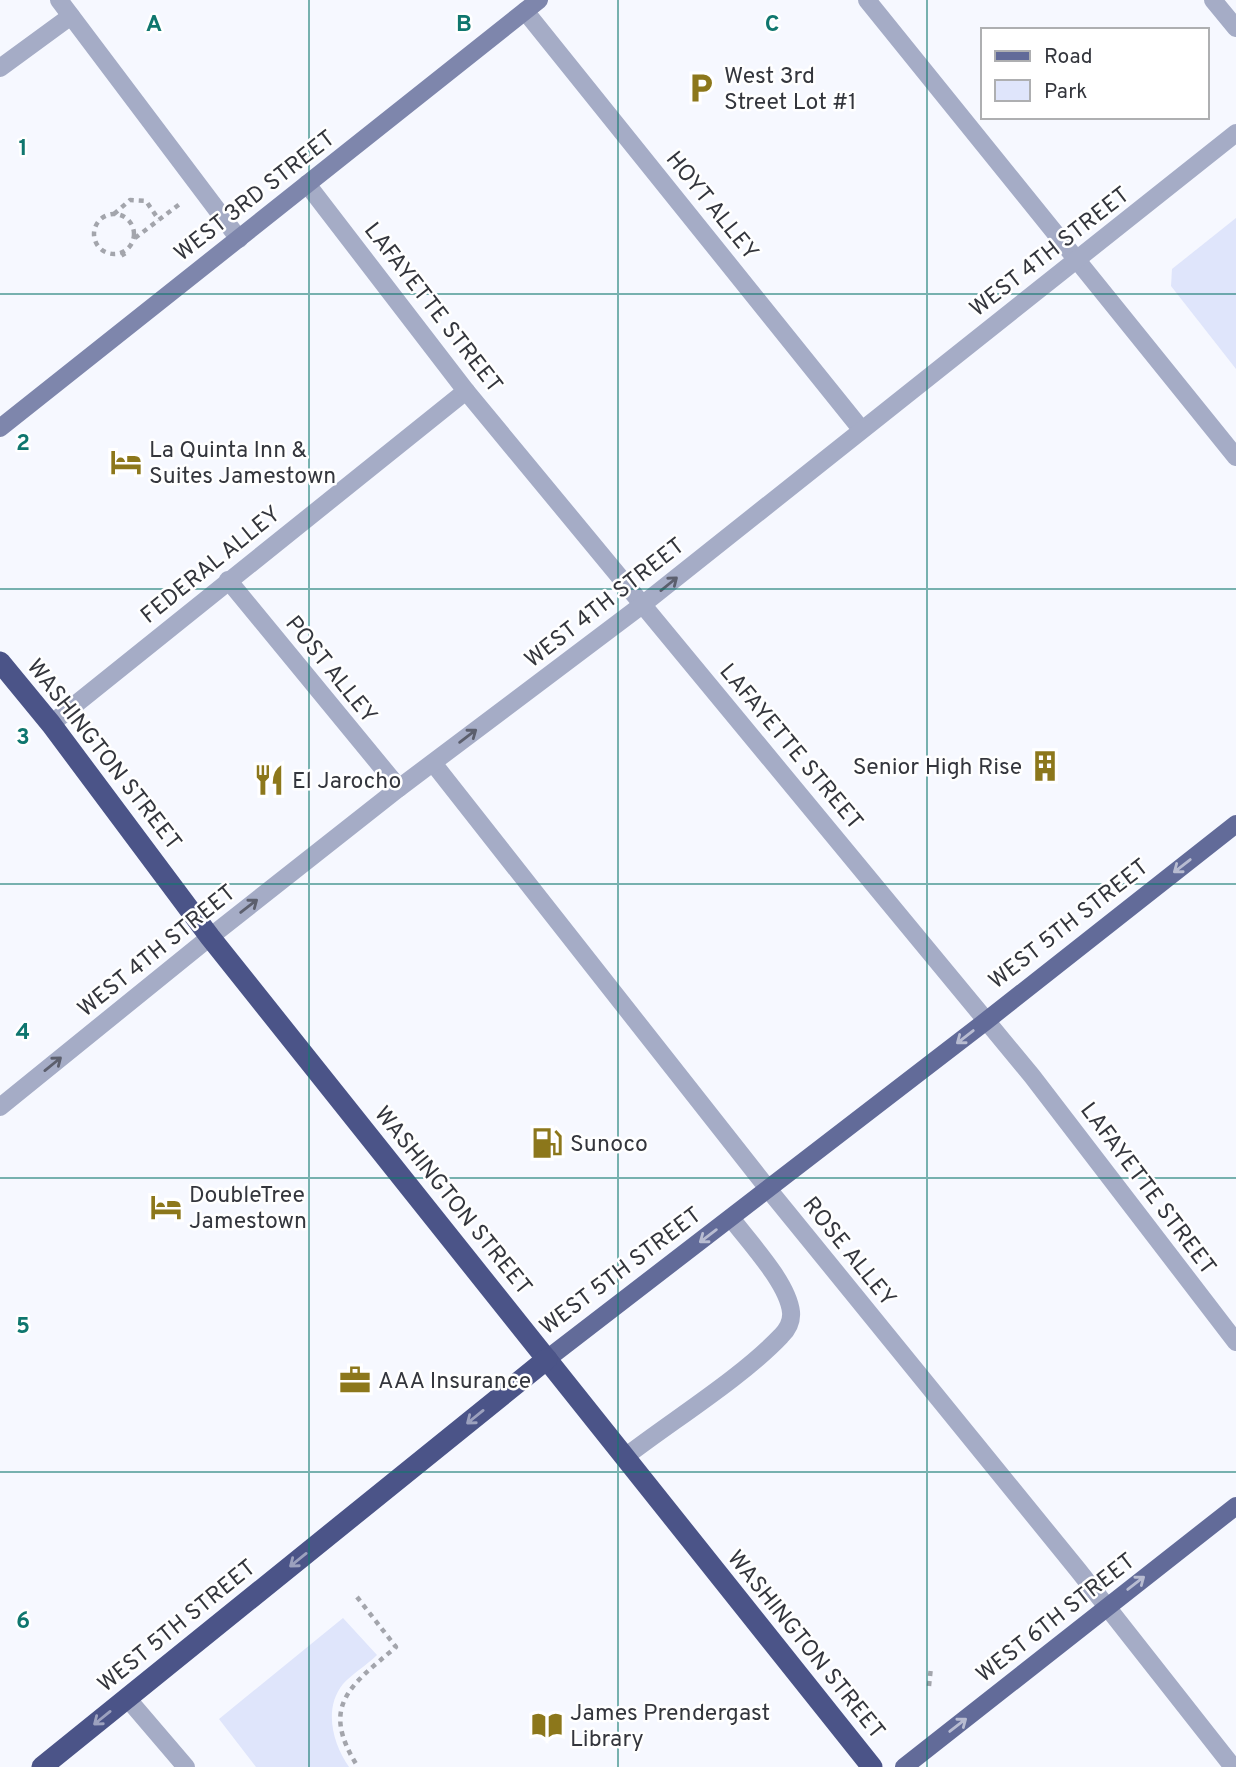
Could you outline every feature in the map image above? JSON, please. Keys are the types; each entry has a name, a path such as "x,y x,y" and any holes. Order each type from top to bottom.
{"highway":[{"name":"WASHINGTON STREET","path":"0,662 51,724 210,937 872,1767"},
{"name":"WEST 5TH STREET","path":"42,1767 548,1359"}],"main road":[{"name":"WEST 5TH STREET","path":"548,1359 769,1190 1236,824"},
{"name":"WEST 6TH STREET","path":"904,1767 1236,1506"}],"street":[{"path":"59,0 239,239"},
{"path":"867,0 1236,457"},
{"path":"1213,0 1236,28"},
{"name":"WEST 3RD STREET","path":"0,428 532,6"},
{"name":"HOYT ALLEY","path":"532,6 861,429"},
{"path":"0,68 71,16"},
{"name":"WEST 4TH STREET","path":"0,1107 399,788 642,605 1236,133"},
{"name":"LAFAYETTE STREET","path":"307,184 467,391 986,1021 1236,1342"},
{"name":"FEDERAL ALLEY","path":"51,724 467,391"},
{"name":"POST ALLEY","path":"228,580 399,788"},
{"name":"ROSE ALLEY","path":"433,763 769,1190 1233,1767"},
{"path":"625,1457 751,1362 783,1334 791,1322 789,1306 780,1286 731,1218"},
{"path":"127,1698 186,1767"}],"path":[{"path":"122,253 104,252 94,236 101,219 114,215 130,200 146,201 159,220"},
{"path":"122,253 133,239 182,203"},
{"path":"114,215 126,218 131,224 133,239"},
{"path":"122,253 126,259"},
{"path":"357,1597 396,1647 354,1682 340,1713 341,1735 358,1767"},
{"path":"929,1686 931,1667"}],"green space":[{"path":"1236,218 1236,369 1171,286 1172,269"},
{"path":"343,1618 377,1655 343,1684 333,1704 332,1726 338,1748 349,1767 256,1767 219,1719"}],"place":[{"name":"West 3rd Street Lot #1","path":"701,88"},
{"name":"La Quinta Inn & Suites Jamestown","path":"126,462"},
{"name":"Senior High Rise","path":"1045,766"},
{"name":"El Jarocho","path":"269,780"},
{"name":"Sunoco","path":"547,1143"},
{"name":"DoubleTree Jamestown","path":"166,1207"},
{"name":"AAA Insurance","path":"355,1380"},
{"name":"James Prendergast Library","path":"547,1725"}]}
